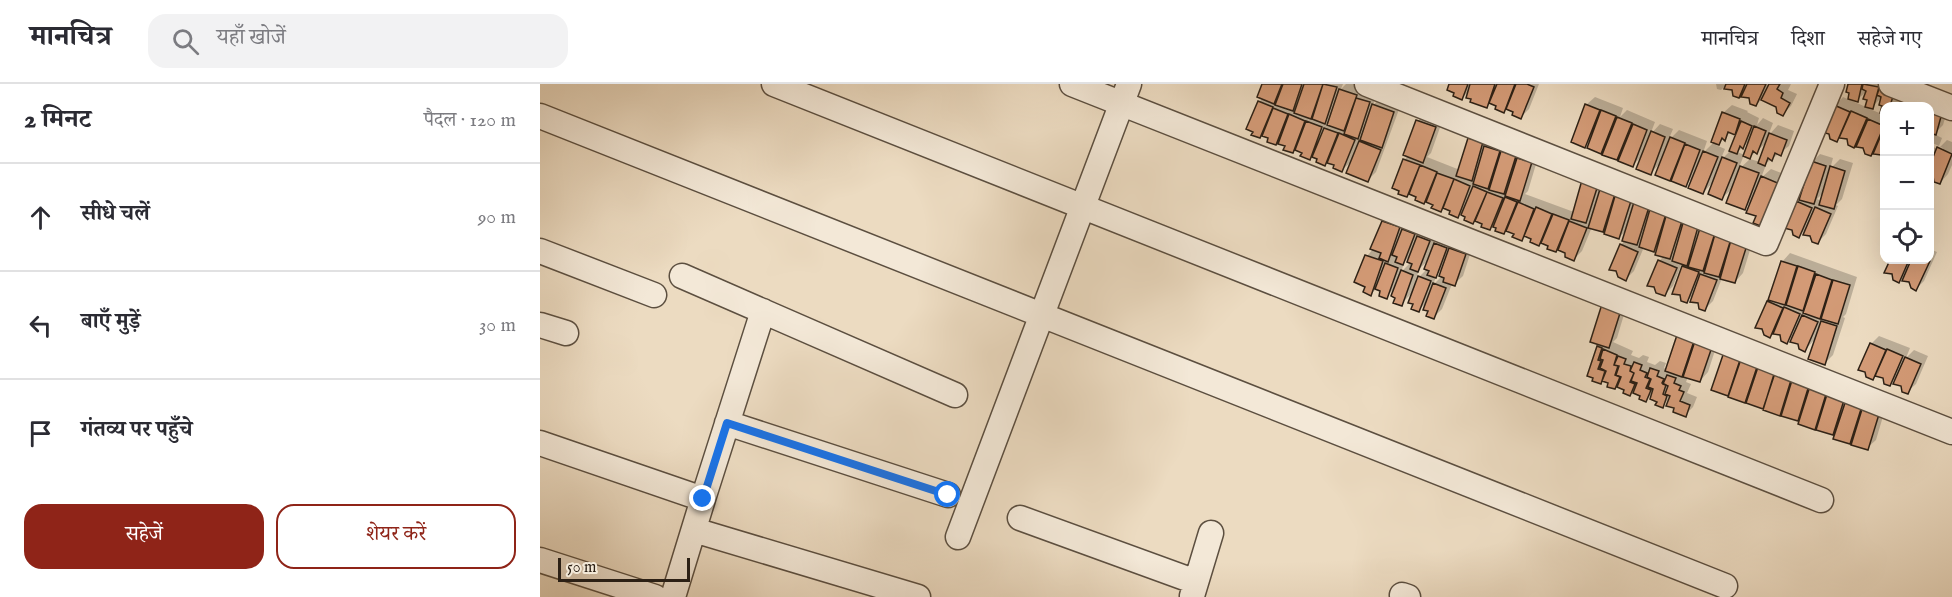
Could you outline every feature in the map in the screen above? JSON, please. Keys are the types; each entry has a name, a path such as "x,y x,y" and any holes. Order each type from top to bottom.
{"street":[{"path":"774,84 1821,500"},
{"path":"1072,84 1125,94 1952,432"},
{"path":"1366,84 1766,243 1832,84"},
{"path":"1891,84 1952,108"},
{"path":"958,537 1040,314 1125,94"},
{"path":"540,116 1725,586"},
{"path":"540,250 654,295"},
{"path":"682,276 955,394"},
{"path":"673,597 763,311"},
{"path":"540,325 566,333"},
{"path":"727,423 948,495"},
{"path":"540,443 703,499"},
{"path":"1020,518 1194,589 1211,533"},
{"path":"693,530 918,597"},
{"path":"540,560 655,597"}],"building":[{"path":"1262,84 1282,84 1274,104 1257,97"},
{"path":"1283,84 1302,84 1293,111 1275,105"},
{"path":"1304,84 1323,84 1311,119 1294,113"},
{"path":"1323,84 1337,87 1325,124 1312,119"},
{"path":"1449,84 1468,84 1462,100 1447,90"},
{"path":"1470,84 1495,84 1487,108 1470,102 1471,99 1466,98"},
{"path":"1497,84 1515,84 1504,113 1489,103"},
{"path":"1516,84 1527,84 1534,87 1521,119 1506,109"},
{"path":"1726,84 1745,84 1739,98 1733,96 1732,90 1724,89"},
{"path":"1747,84 1766,84 1756,106 1750,104 1749,98 1741,97"},
{"path":"1769,84 1780,84 1777,89 1783,93 1781,98 1790,103 1783,116 1777,113 1776,107 1761,100"},
{"path":"1848,84 1862,84 1858,102 1848,99 1849,93 1846,92"},
{"path":"1863,84 1879,87 1873,109 1865,107 1867,100 1863,99 1866,91 1862,89"},
{"path":"1339,89 1357,95 1344,131 1327,125"},
{"path":"1879,89 1894,93 1891,102 1880,102 1880,105 1879,105 1881,97 1877,95"},
{"path":"1356,98 1370,102 1358,139 1344,134"},
{"path":"1258,101 1273,107 1260,138 1251,135 1253,132 1246,129"},
{"path":"1372,104 1394,112 1382,148 1360,140"},
{"path":"1585,104 1600,110 1585,148 1571,142"},
{"path":"1834,105 1850,112 1837,142 1830,139 1829,134 1822,132"},
{"path":"1273,108 1288,114 1276,145 1267,142 1268,138 1262,136"},
{"path":"1601,110 1616,116 1601,154 1587,148"},
{"path":"1851,111 1867,118 1854,148 1848,145 1847,139 1839,138"},
{"path":"1934,111 1942,113 1936,135 1934,134"},
{"path":"1722,112 1740,119 1735,135 1728,132 1725,141 1722,138 1719,145 1711,142"},
{"path":"1289,114 1305,121 1293,153 1283,150 1285,146 1278,144"},
{"path":"1617,117 1632,123 1617,160 1602,155"},
{"path":"1868,119 1880,124 1880,135 1871,156 1865,154 1863,148 1856,147"},
{"path":"1416,120 1436,127 1423,163 1403,155"},
{"path":"1306,121 1322,127 1310,160 1300,156 1302,153 1295,150"},
{"path":"1741,121 1752,126 1743,149 1740,146 1737,154 1729,151"},
{"path":"1633,124 1647,130 1633,167 1618,161"},
{"path":"1754,126 1766,131 1757,154 1753,151 1750,159 1743,156"},
{"path":"1324,128 1338,133 1325,166 1316,162 1317,159 1312,157"},
{"path":"1651,131 1665,137 1651,175 1636,169"},
{"path":"1339,133 1355,140 1342,172 1333,168 1334,165 1327,163"},
{"path":"1769,133 1787,140 1781,156 1775,153 1772,161 1768,158 1765,166 1758,163"},
{"path":"1670,137 1685,143 1670,181 1655,175"},
{"path":"1880,137 1880,155 1873,154"},
{"path":"1468,138 1483,142 1472,181 1456,176"},
{"path":"1359,141 1381,150 1368,182 1346,173"},
{"path":"1685,144 1700,150 1686,187 1671,181"},
{"path":"1484,146 1500,151 1488,189 1473,184"},
{"path":"1937,147 1952,154 1940,184 1934,182 1934,155"},
{"path":"1501,151 1516,156 1504,194 1489,190"},
{"path":"1703,151 1718,157 1703,194 1688,188"},
{"path":"1722,157 1737,163 1722,200 1708,194"},
{"path":"1517,158 1532,162 1520,201 1505,196"},
{"path":"1403,159 1420,165 1407,197 1398,194 1399,191 1392,188"},
{"path":"1811,161 1826,166 1814,204 1799,200"},
{"path":"1420,165 1437,172 1424,204 1409,194"},
{"path":"1740,166 1759,173 1745,210 1726,203"},
{"path":"1830,166 1845,171 1834,209 1819,205"},
{"path":"1437,173 1454,179 1441,212 1431,208 1433,205 1426,202"},
{"path":"1761,176 1780,184 1763,227 1753,223 1756,216 1746,213"},
{"path":"1454,179 1470,186 1458,218 1443,208"},
{"path":"1582,180 1598,185 1586,223 1571,219"},
{"path":"1473,186 1487,192 1473,224 1464,220 1465,217 1461,215"},
{"path":"1600,189 1615,194 1603,232 1588,228"},
{"path":"1487,192 1503,198 1490,230 1481,227 1482,224 1475,221"},
{"path":"1615,196 1631,201 1619,239 1604,234"},
{"path":"1505,197 1517,202 1504,234 1495,231 1496,228 1493,227"},
{"path":"1796,201 1812,208 1799,238 1793,235 1792,230 1784,228"},
{"path":"1518,202 1534,209 1522,241 1512,237 1514,234 1506,231"},
{"path":"1634,202 1649,207 1637,245 1622,241"},
{"path":"1536,207 1552,214 1539,246 1524,236"},
{"path":"1815,207 1831,214 1818,244 1812,242 1810,236 1803,235"},
{"path":"1650,209 1666,214 1654,252 1639,247"},
{"path":"1553,214 1569,220 1556,252 1547,249 1548,246 1541,243"},
{"path":"1666,216 1682,221 1670,259 1655,255"},
{"path":"1382,221 1400,227 1388,262 1379,258 1381,253 1370,249"},
{"path":"1569,221 1587,228 1574,261 1565,257 1565,253 1558,250"},
{"path":"1683,223 1698,227 1687,266 1672,261"},
{"path":"1700,228 1715,233 1703,271 1688,267"},
{"path":"1402,229 1415,234 1403,265 1395,262 1397,257 1392,255"},
{"path":"1715,234 1731,239 1719,277 1704,273"},
{"path":"1417,236 1430,241 1418,272 1410,269 1412,264 1407,262"},
{"path":"1731,240 1747,245 1735,283 1720,279"},
{"path":"1434,243 1447,248 1436,278 1427,275 1429,271 1424,269"},
{"path":"1620,244 1638,252 1626,281 1618,277 1616,271 1609,270"},
{"path":"1449,248 1466,254 1455,286 1443,282 1444,278 1439,276"},
{"path":"1365,255 1383,261 1371,296 1363,292 1365,287 1354,282"},
{"path":"1658,260 1677,268 1665,296 1656,293 1654,287 1647,286"},
{"path":"1781,261 1797,266 1785,305 1768,300"},
{"path":"1385,263 1398,268 1387,299 1379,296 1380,291 1375,289"},
{"path":"1888,264 1907,264 1899,283 1893,280 1892,274 1884,273"},
{"path":"1909,264 1929,264 1916,291 1911,288 1909,282 1902,281"},
{"path":"1682,266 1699,272 1687,303 1681,301 1680,295 1672,294"},
{"path":"1798,266 1815,272 1803,311 1786,305"},
{"path":"1401,270 1413,275 1402,306 1393,303 1395,298 1391,296"},
{"path":"1700,274 1717,280 1705,311 1699,309 1698,303 1690,302"},
{"path":"1816,274 1832,280 1820,319 1803,313"},
{"path":"1418,276 1431,281 1419,312 1411,309 1413,304 1408,303"},
{"path":"1833,280 1850,285 1838,324 1821,319"},
{"path":"1433,283 1446,288 1434,319 1426,316 1428,311 1423,310"},
{"path":"1767,301 1783,308 1770,338 1764,335 1762,329 1755,328"},
{"path":"1602,304 1621,310 1609,348 1590,342"},
{"path":"1784,307 1800,314 1787,344 1781,341 1780,335 1773,334"},
{"path":"1802,315 1818,322 1805,352 1799,349 1798,344 1790,342"},
{"path":"1821,321 1837,326 1825,365 1808,359"},
{"path":"1678,332 1695,338 1682,377 1665,371"},
{"path":"1696,338 1713,344 1700,382 1683,377"},
{"path":"1870,343 1886,350 1873,380 1866,377 1865,372 1858,370"},
{"path":"1597,346 1602,348 1598,369 1605,371 1601,384 1592,381 1593,378 1587,376"},
{"path":"1603,349 1617,355 1614,365 1618,366 1615,375 1620,377 1615,389 1607,387 1608,383 1602,381 1606,371 1600,368"},
{"path":"1887,349 1903,356 1890,386 1884,384 1883,378 1875,376"},
{"path":"1724,352 1741,357 1728,396 1711,390"},
{"path":"1618,356 1626,359 1624,364 1631,366 1630,371 1634,373 1630,382 1635,384 1630,396 1617,387 1621,377 1616,375 1619,366 1614,365"},
{"path":"1905,357 1921,364 1908,394 1902,392 1901,386 1893,384"},
{"path":"1741,359 1758,364 1745,403 1728,397"},
{"path":"1634,362 1642,365 1640,370 1647,373 1645,377 1650,379 1646,388 1651,390 1646,402 1633,393 1637,383 1631,381 1634,373 1630,371"},
{"path":"1759,364 1776,370 1763,409 1746,403"},
{"path":"1650,368 1659,371 1657,376 1664,379 1662,383 1666,385 1663,394 1667,396 1663,408 1655,405 1657,402 1650,399 1653,389 1648,387 1651,379 1647,377"},
{"path":"1775,371 1792,377 1780,416 1763,410"},
{"path":"1667,375 1676,378 1674,383 1681,386 1679,390 1684,392 1680,401 1690,405 1686,417 1673,412 1674,408 1666,406 1670,396 1665,394 1668,386 1663,384"},
{"path":"1793,377 1810,382 1798,421 1781,416"},
{"path":"1810,386 1827,391 1815,430 1798,424"},
{"path":"1828,391 1845,397 1833,435 1816,430"},
{"path":"1846,400 1862,406 1850,444 1833,439"},
{"path":"1863,406 1880,411 1868,450 1851,445"}],"route":[{"path":"703,499 727,423 948,495"}]}
